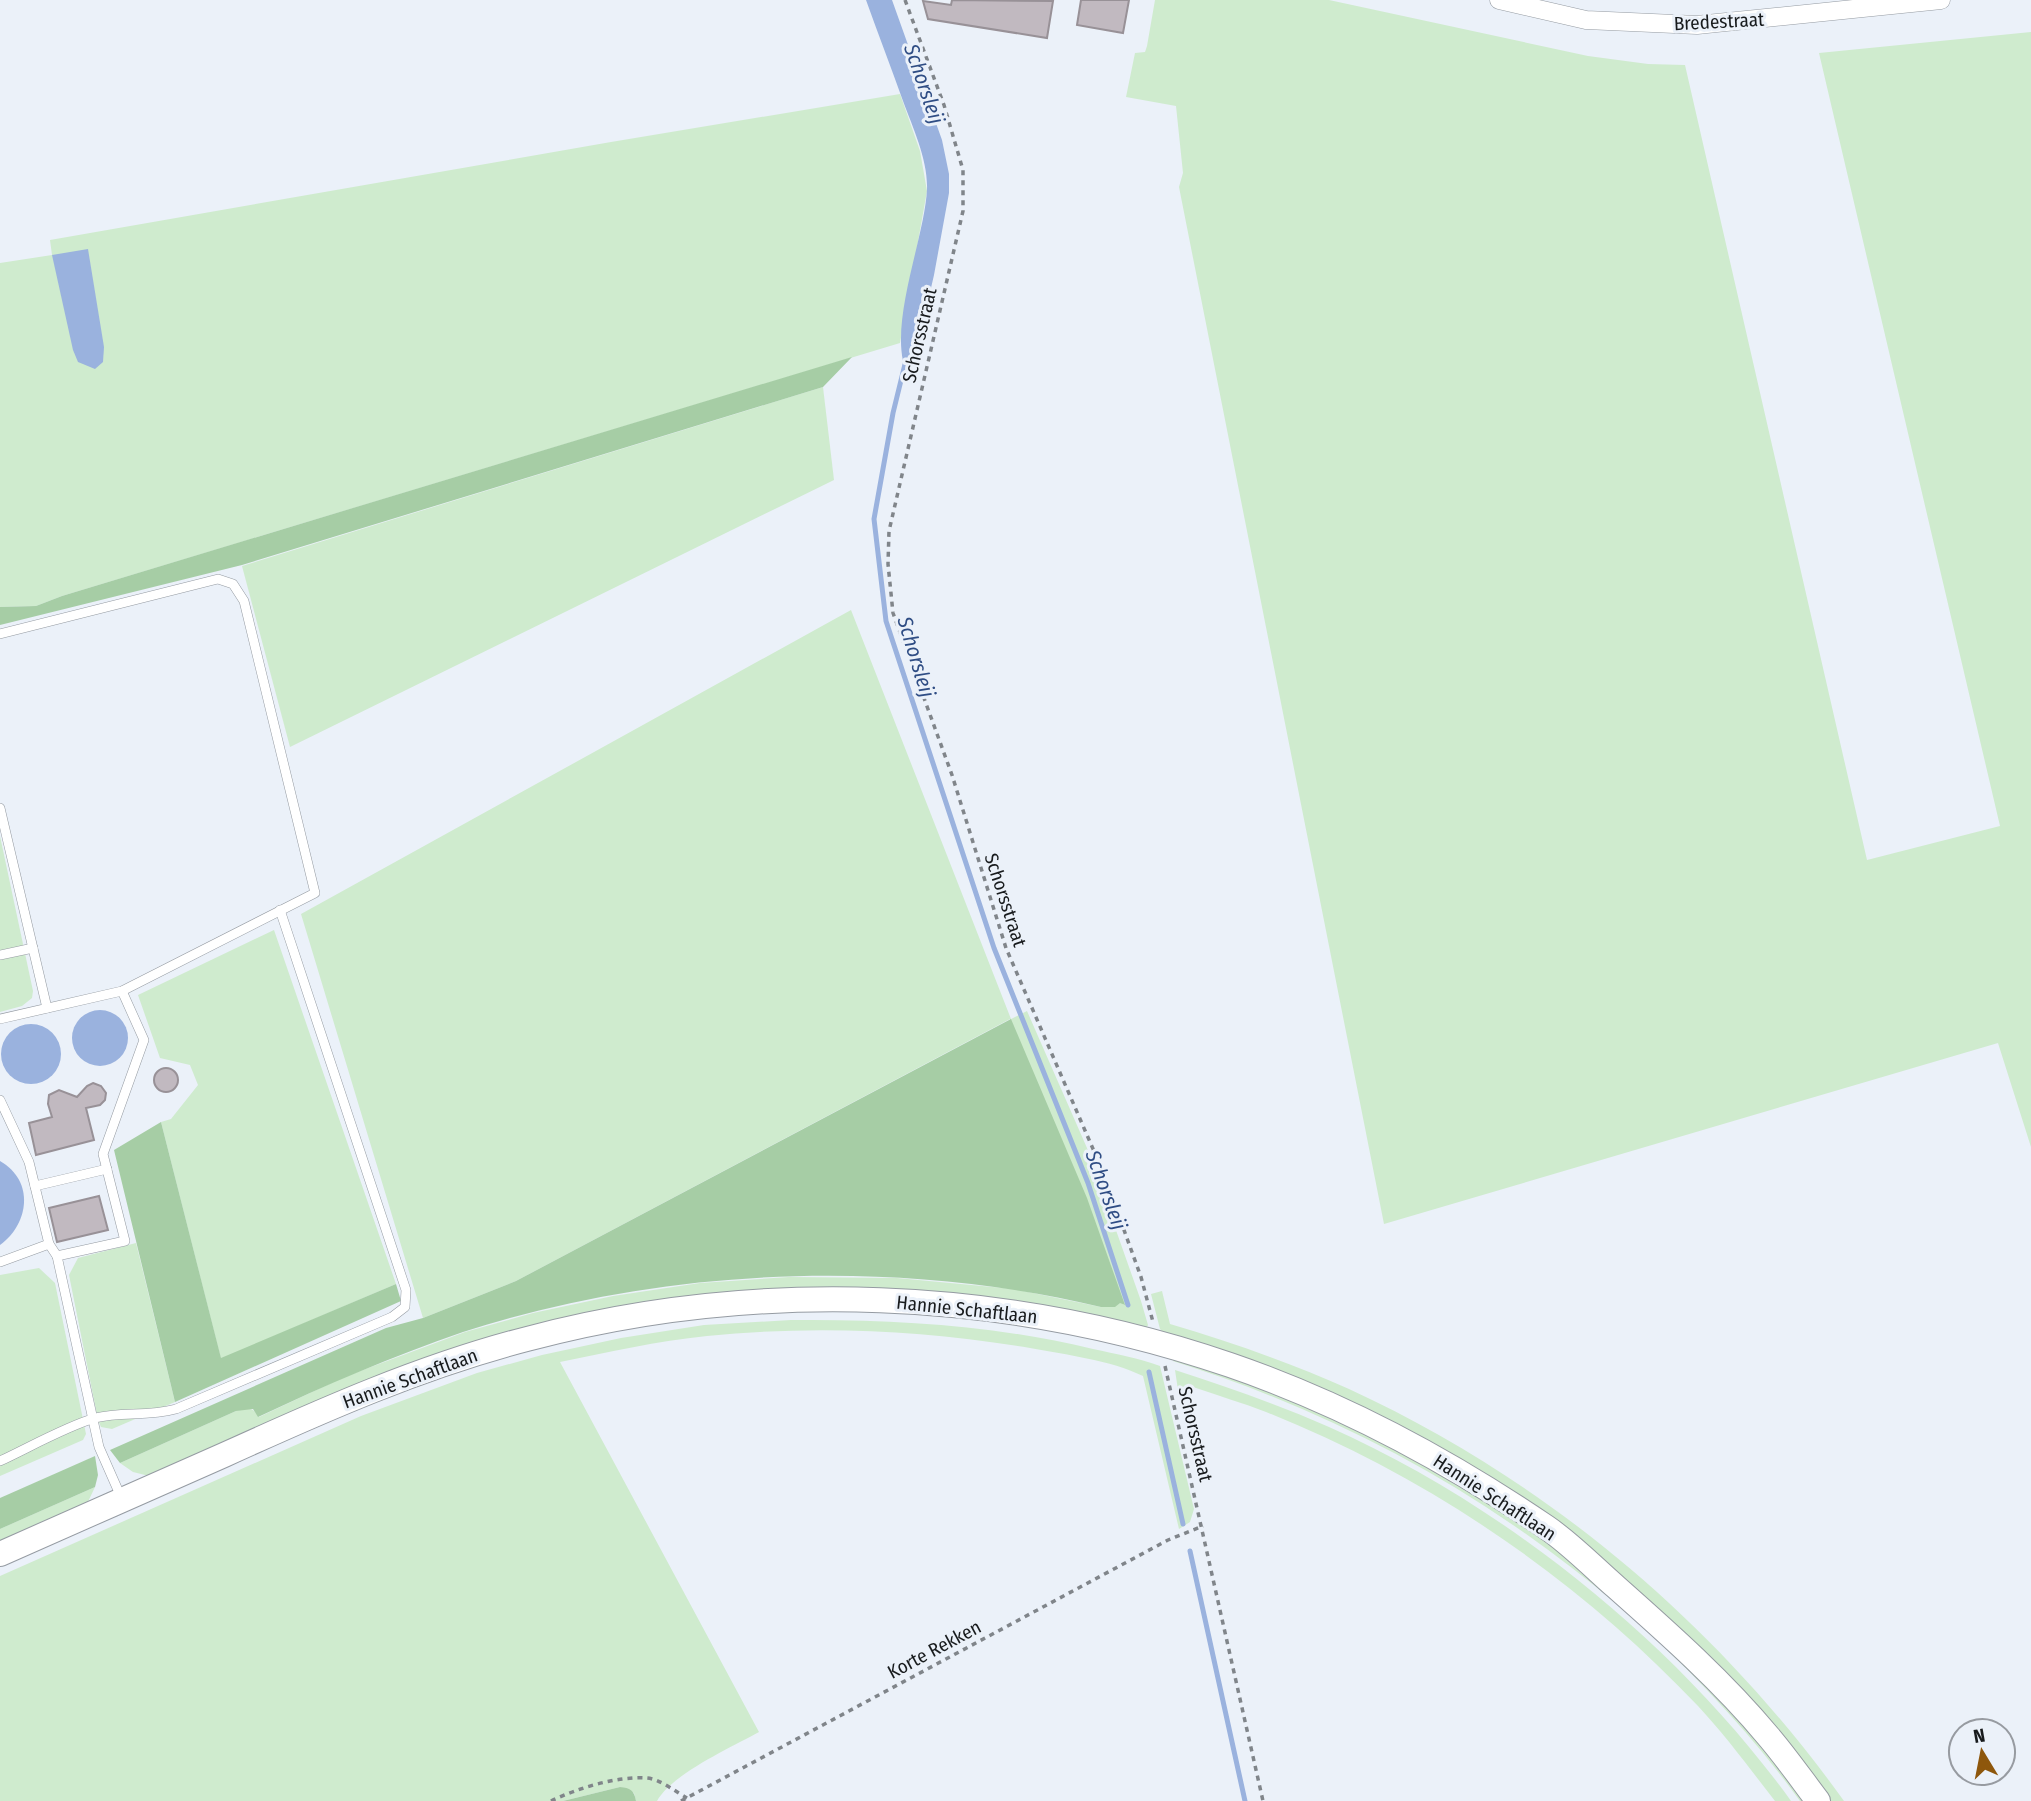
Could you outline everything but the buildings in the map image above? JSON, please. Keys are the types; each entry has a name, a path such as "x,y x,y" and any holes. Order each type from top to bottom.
{"main road":[{"name":"Hannie Schaftlaan","path":"0,1554 336,1404 425,1370 528,1338 607,1320 740,1303 884,1301 950,1304 1034,1315 1162,1354 1230,1365 1314,1399 1424,1452 1550,1530 1697,1661 1766,1734 1818,1801"}],"street":[{"name":"Bredestraat","path":"1499,0 1586,20 1697,25 1941,0"}],"lane":[{"path":"0,634 218,579 233,584 244,601 315,893 122,991 0,1019"},
{"path":"0,808 47,1008"},
{"path":"0,1461 92,1419 111,1415 157,1414 176,1409 392,1317 405,1307 406,1290 281,910"},
{"path":"0,955 33,948"},
{"path":"57,1256 125,1241 103,1154 144,1040 122,991"},
{"path":"0,1100 29,1162 49,1244 57,1256 99,1447 122,1500"},
{"path":"35,1186 107,1169"},
{"path":"0,1262 49,1244"}],"path":[{"name":"Schorsstraat","path":"905,0 944,105 963,170 963,211 889,531 888,564 893,613 953,775 1006,948 1103,1172 1141,1277 1203,1526 1263,1801"},
{"path":"1162,1354 1177,1367"},
{"name":"Korte Rekken","path":"681,1801 1168,1540 1203,1526"},
{"path":"551,1801 569,1792 601,1783 649,1778 687,1798"}],"green space":[{"path":"1155,0 1329,0 1588,56 1648,64 1685,65 1867,860 2000,826 1819,53 2031,32 2031,1147 1998,1043 1384,1224 1179,187 1183,173 1176,106 1126,97 1135,53 1145,52 1147,46"},
{"path":"900,94 920,151 927,191 900,343 36,606 0,607 0,263 52,255 50,240"},
{"path":"852,357 823,387 242,565 0,625 0,607 36,606"},
{"path":"823,387 834,480 290,747 242,566"},
{"path":"851,610 1011,1019 1027,1011 1087,1148 1141,1301 1148,1325 1146,1329 1066,1313 658,1303 153,1477 133,1472 120,1463 236,1411 249,1409 259,1417 344,1377 465,1332 533,1313 613,1296 700,1283 789,1277 897,1278 1014,1289 1101,1307 1120,1302 1124,1305 1010,1019 516,1281 423,1318 301,914"},
{"path":"0,836 33,991 32,998 22,1006 0,1012"},
{"path":"274,930 396,1284 221,1359 161,1122 171,1119 198,1085 190,1065 160,1058 138,995"},
{"path":"1011,1019 1087,1198 1125,1305 1120,1303 1115,1307 1101,1307 1023,1291 943,1281 862,1276 780,1277 699,1283 618,1294 539,1310 463,1332 360,1372 258,1417 253,1409 236,1411 120,1463 110,1450 386,1328 423,1318 516,1281"},
{"path":"161,1122 221,1358 396,1284 401,1301 175,1402 114,1150"},
{"path":"136,1243 175,1402 112,1429 101,1427 98,1420 69,1275 78,1258"},
{"path":"39,1268 55,1283 86,1434 83,1440 0,1476 0,1275"},
{"path":"1162,1291 1170,1324 1261,1353 1349,1389 1422,1426 1492,1467 1559,1513 1623,1563 1684,1617 1741,1675 1794,1736 1844,1801 1828,1801 1549,1520 1165,1335 1160,1329 1151,1294"},
{"path":"791,1320 905,1322 981,1329 1056,1341 1160,1366 1194,1509 1190,1522 1179,1529 1143,1376 1103,1362 950,1337 828,1330 688,1338 560,1362 759,1732 688,1772 664,1791 657,1801 636,1801 634,1793 620,1787 563,1801 0,1801 0,1576 361,1416 477,1373 542,1355 621,1338 704,1325"},
{"path":"1174,1357 1336,1417 1491,1502 1577,1564 1734,1711 1806,1801 1800,1801 1732,1717 1651,1635 1591,1583 1528,1535 1462,1492 1393,1453 1322,1418 1249,1387 1173,1361"},
{"path":"1175,1370 1329,1427 1395,1459 1460,1496 1523,1538 1584,1585 1642,1635 1696,1688 1746,1743 1791,1801 1775,1801 1708,1717 1652,1660 1552,1574 1498,1536 1443,1500 1326,1438 1266,1412 1190,1386 1178,1390"},
{"path":"95,1456 98,1475 95,1487 0,1529 0,1498"},
{"path":"95,1487 86,1506 0,1544 0,1529"},
{"path":"620,1787 631,1790 636,1801 563,1801"}],"water":[{"path":"866,0 892,0 942,140 949,174 949,193 934,275 910,379 903,360 903,313 925,210 927,178 919,144"},
{"path":"88,249 104,347 103,362 95,369 78,362 73,350 52,255"},
{"path":"94,1010 106,1010 116,1014 124,1022 128,1038 124,1054 116,1062 106,1066 94,1066 84,1062 76,1054 72,1044 72,1032 76,1022 84,1014"},
{"path":"31,1024 52,1033 61,1054 52,1075 31,1084 10,1075 1,1054 10,1033"},
{"path":"0,1161 11,1169 19,1180 24,1203 17,1226 0,1245"}],"waterway":[{"name":"Schorsleij","path":"906,360 893,413 874,519 886,621 994,948 1088,1183 1128,1305"},
{"name":"Schorsleij","path":"1149,1372 1183,1524"},
{"name":"Schorsleij","path":"1190,1551 1245,1801"}]}
